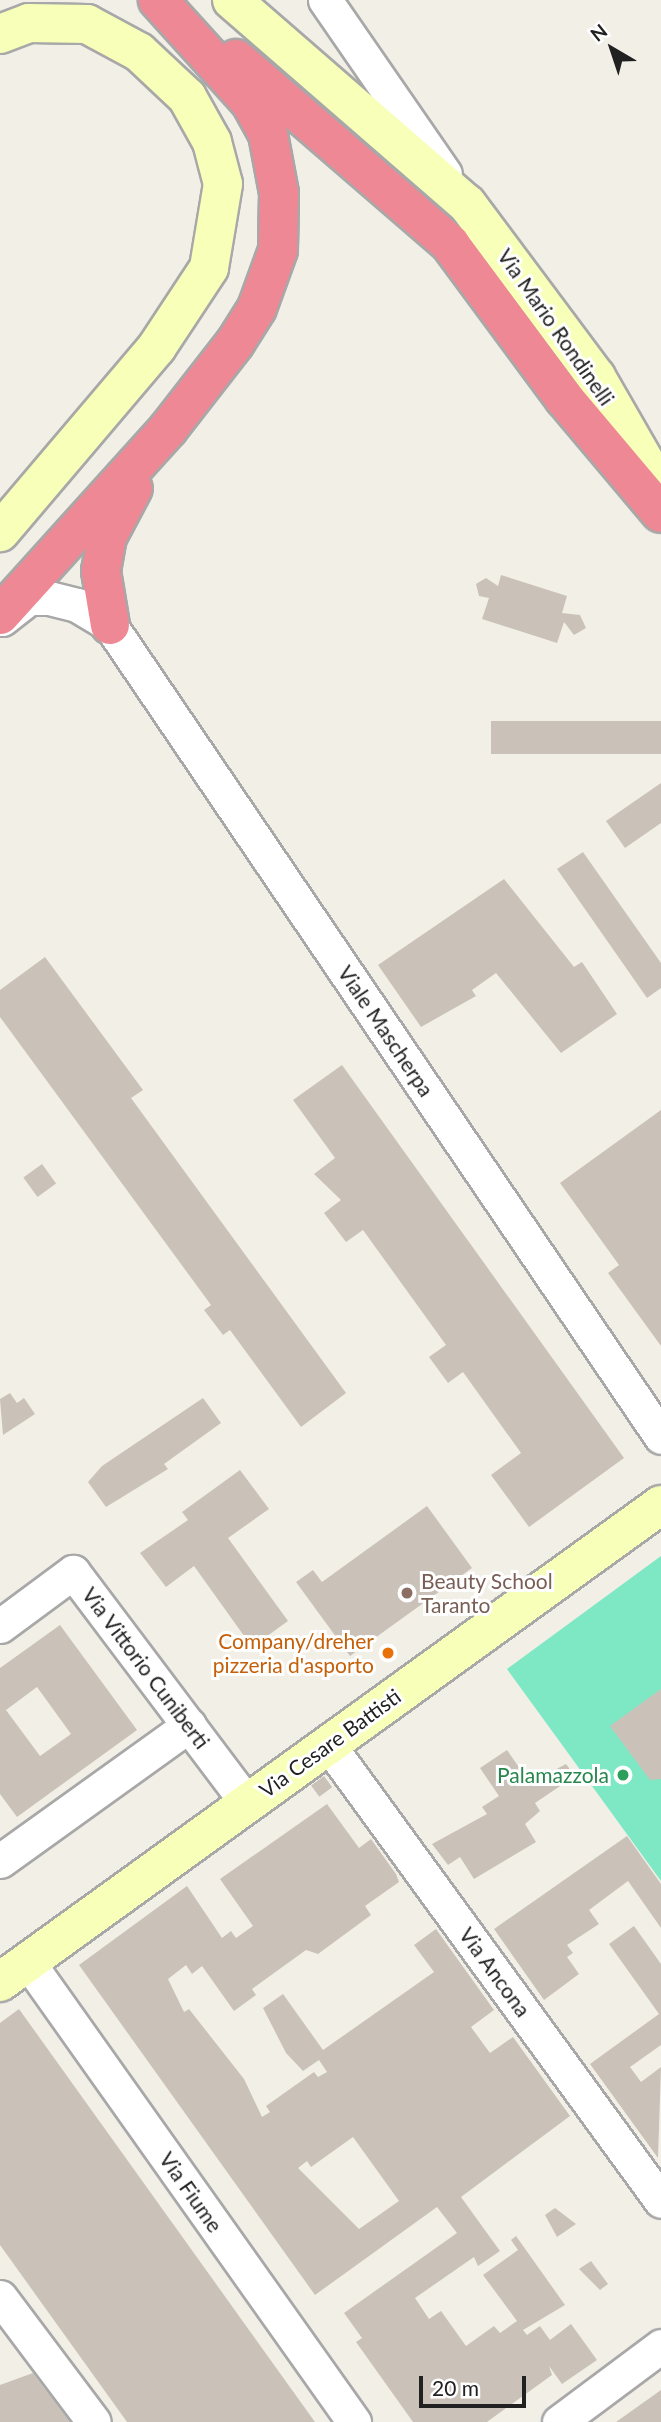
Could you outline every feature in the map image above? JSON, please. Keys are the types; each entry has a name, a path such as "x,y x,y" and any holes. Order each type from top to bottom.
{"highway":[{"path":"0,615 168,429 257,308 278,250 281,216 268,134 251,103 158,0"},
{"path":"166,0 450,244 564,398 661,513"},
{"path":"110,625 101,571 107,537 168,429"}],"main road":[{"name":"Via Mario Rondinelli","path":"232,0 467,204 596,377 661,490"},
{"path":"0,34 29,23 87,24 139,52 187,97 212,142 223,184 209,268 157,347 0,532"},
{"name":"Via Cesare Battisti","path":"14,1972 661,1505"}],"street":[{"name":"Via Mario Rondinelli","path":"325,0 467,204"},
{"path":"0,621 29,598 49,598 77,605 110,625"},
{"name":"Viale Mascherpa","path":"110,625 661,1437"},
{"name":"Via Vittorio Cuniberti","path":"0,1626 74,1572 247,1803"},
{"path":"0,1861 189,1725"},
{"name":"Via Ancona","path":"328,1744 661,2201"},
{"name":"Via Fiume","path":"14,1972 354,2422"},
{"path":"0,2297 94,2422"},
{"path":"559,2422 661,2346"}],"green space":[{"name":"Palamazzola","path":"661,1556 661,1881 507,1669"}],"building":[{"path":"501,575 567,596 562,613 580,615 586,628 574,635 564,622 557,643 482,619 489,598 479,596 476,584 486,578 498,586"},
{"path":"491,721 661,721 661,754 491,754"},
{"path":"661,783 661,823 625,848 606,821"},
{"path":"583,852 661,963 661,988 647,998 557,869"},
{"path":"504,879 574,967 582,962 617,1014 561,1053 496,973 472,990 476,996 421,1027 378,965"},
{"path":"45,957 143,1090 131,1098 346,1393 301,1427 230,1330 223,1335 204,1310 211,1305 0,1017 0,990"},
{"path":"342,1065 624,1458 529,1527 491,1475 521,1453 463,1372 448,1383 429,1357 446,1345 363,1230 346,1242 324,1213 341,1200 314,1174 335,1158 293,1100"},
{"path":"661,1110 661,1346 608,1273 619,1265 560,1183"},
{"path":"42,1164 56,1183 37,1197 23,1178"},
{"path":"10,1393 17,1403 24,1398 35,1414 3,1435 0,1399"},
{"path":"203,1398 221,1423 164,1464 168,1469 106,1507 88,1482 102,1466"},
{"path":"240,1470 269,1509 228,1538 288,1621 252,1647 194,1566 166,1587 140,1553 188,1520 182,1512"},
{"path":"427,1506 472,1568 350,1656 296,1582 313,1570 322,1582"},
{"path":"60,1625 137,1730 17,1817 0,1794 0,1668","holes":["37,1687 71,1734 40,1756 6,1710"]},
{"path":"661,1689 661,1779 650,1780 610,1726"},
{"path":"507,1750 530,1783 566,1764 575,1776 535,1803 540,1811 525,1824 536,1842 474,1879 460,1857 448,1865 432,1844 487,1814 482,1807 499,1796 480,1768"},
{"path":"324,1776 332,1787 319,1797 311,1785"},
{"path":"327,1804 359,1848 371,1839 399,1882 365,1906 371,1915 318,1954 306,1950 252,1989 256,1995 234,2011 202,1966 192,1974 186,1965 168,1979 184,2012 189,2009 244,2079 262,2117 270,2112 266,2106 314,2072 318,2077 327,2072 319,2060 303,2071 286,2053 263,2008 283,1994 323,2050 434,1972 414,1945 436,1929 494,2010 471,2027 490,2053 513,2037 570,2116 461,2197 500,2251 478,2266 474,2257 415,2298 429,2319 441,2311 466,2346 494,2326 500,2333 517,2321 483,2275 518,2250 511,2240 516,2236 565,2305 523,2330 527,2335 540,2326 550,2340 571,2324 597,2360 562,2384 549,2366 552,2375 487,2422 413,2422 356,2342 362,2338 344,2313 457,2233 437,2207 315,2295 79,1965 187,1886 222,1938 231,1931 236,1938 253,1926 220,1879","holes":["353,2137 399,2201 359,2229 298,2168 307,2161 311,2167"]},
{"path":"627,1836 661,1884 661,1928 628,1881 589,1910 599,1924 567,1945 573,1953 567,1957 579,1974 544,2000 494,1929"},
{"path":"634,1926 661,1964 661,2045 630,2067 641,2082 661,2067 658,2158 590,2064 659,2014 609,1944"},
{"path":"19,2009 315,2422 127,2422 0,2245 0,2023"},
{"path":"555,2208 576,2224 557,2237 545,2215"},
{"path":"591,2261 608,2284 600,2290 579,2269"},
{"path":"33,2373 70,2422 0,2422 0,2385"},
{"path":"661,2390 661,2422 616,2422"}],"place":[{"name":"Beauty School Taranto","path":"407,1593"},
{"name":"Company/dreher pizzeria d'asporto","path":"388,1653"},
{"name":"Palamazzola","path":"623,1775"}]}
